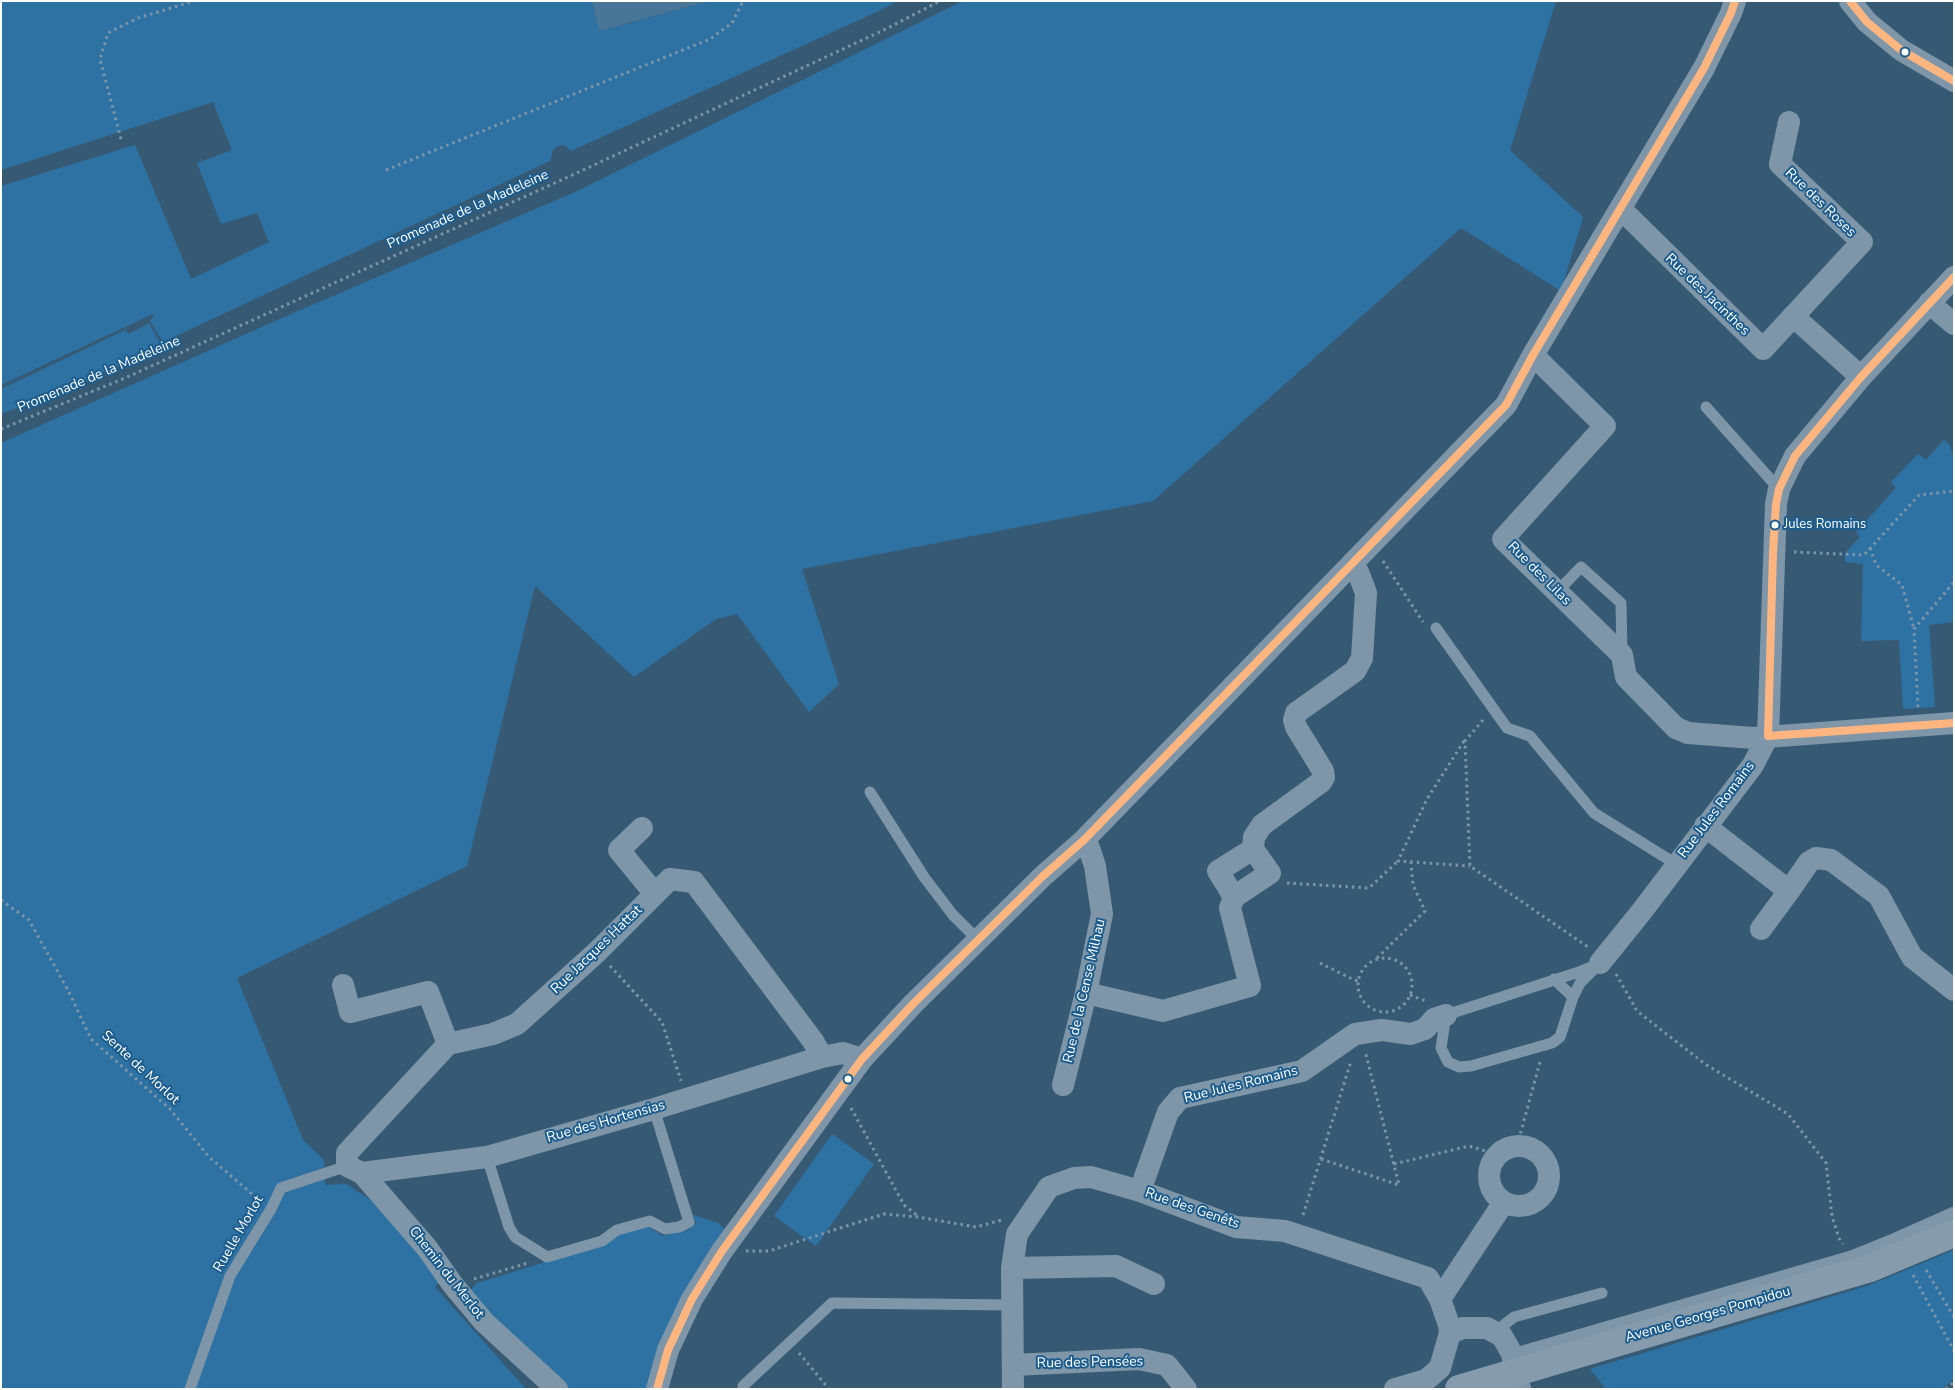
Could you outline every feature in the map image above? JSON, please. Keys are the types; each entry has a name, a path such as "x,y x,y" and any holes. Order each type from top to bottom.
{"main road":[{"name":"Avenue Georges Pompidou","path":"1459,1389 1870,1268 1954,1233"}],"street":[{"path":"657,1389 668,1350 692,1299 722,1251 862,1059 913,1004 1043,876 1084,840 1506,405 1533,354 1704,68 1735,1"},
{"path":"1850,1 1867,22 1901,50 1954,81"},
{"name":"Rue des Roses","path":"1788,122 1780,164 1862,242 1793,316"},
{"name":"Rue des Jacinthes","path":"1621,209 1763,349 1793,316"},
{"name":"Rue Jules Romains","path":"1602,960 1642,911 1753,765 1768,736 1776,504 1779,489 1795,456 1861,378 1928,303 1954,277"},
{"path":"1928,303 1954,324"},
{"path":"1793,316 1861,378"},
{"name":"Rue des Lilas","path":"1533,354 1606,426 1503,538 1622,655"},
{"path":"1086,993 1163,1011 1250,986 1230,908 1234,897 1270,872 1253,849 1254,837 1262,825 1321,782 1324,777 1323,771 1296,727 1294,720 1296,713 1355,671 1362,658 1366,593 1358,572 1352,564"},
{"path":"1622,655 1626,677 1676,728 1688,733 1753,738 1954,723"},
{"path":"1706,826 1789,891"},
{"path":"642,828 618,850 655,894"},
{"name":"Rue de la Cense Milhau","path":"1063,1084 1086,993 1102,914 1095,866 1084,840"},
{"path":"1234,897 1218,871 1253,849"},
{"path":"1761,929 1809,862 1816,858 1831,860 1879,896 1912,957 1954,990"},
{"name":"Rue Jacques Hattat","path":"448,1044 493,1034 518,1024 597,952 670,879 694,882 813,1041 822,1057"},
{"path":"343,985 350,1012 428,992 448,1044 347,1153 354,1169"},
{"name":"Rue Jules Romains","path":"1140,1191 1168,1112 1180,1098 1302,1072 1342,1042 1360,1033 1382,1030 1411,1034 1425,1028 1434,1019 1446,1014"},
{"name":"Rue des Hortensias","path":"354,1169 487,1157 654,1109 822,1057 843,1053 862,1059"},
{"path":"1527,1147 1544,1159 1548,1168 1549,1178 1541,1196 1523,1206 1514,1206 1504,1202 1492,1189 1489,1180 1489,1170 1492,1162 1508,1150 1527,1147"},
{"name":"Chemin du Merlot","path":"354,1169 427,1248 453,1285 484,1322 557,1389"},
{"name":"Rue des Genêts","path":"1013,1389 1012,1268 1017,1234 1049,1187 1074,1178 1091,1176 1140,1191 1236,1227 1285,1231 1428,1278 1440,1299 1450,1333"},
{"path":"1440,1299 1504,1202"},
{"path":"1012,1268 1116,1266 1154,1284"},
{"path":"1395,1389 1426,1380 1436,1374 1440,1368 1450,1333 1463,1328 1487,1328 1502,1336 1516,1372"},
{"name":"Rue des Pensées","path":"1013,1365 1139,1359 1166,1365 1186,1389"}],"lane":[{"path":"1706,407 1779,489"},
{"path":"1557,592 1581,567 1621,603 1622,655"},
{"path":"1436,628 1507,728 1530,736 1594,813 1676,864"},
{"path":"870,792 924,877 953,915 978,940"},
{"path":"1602,960 1580,983 1572,997 1560,1037 1552,1043 1471,1066 1459,1067 1448,1062 1441,1048 1446,1014 1579,972 1602,960"},
{"path":"1554,980 1572,997"},
{"path":"487,1157 509,1227 515,1237 548,1257 602,1241 617,1230 650,1221 665,1229 679,1228 689,1222 654,1109"},
{"name":"Ruelle Morlot","path":"190,1389 230,1276 271,1209 281,1188 354,1169"},
{"path":"1516,1372 1851,1256 1954,1212"},
{"path":"1495,1332 1514,1317 1602,1293"},
{"path":"743,1386 832,1303 1012,1305"}],"path":[{"path":"121,139 100,59 108,33 138,18 194,1"},
{"path":"386,170 710,39 732,24 743,1"},
{"name":"Promenade de la Madeleine","path":"1,429 125,378 568,177 888,28 940,1"},
{"path":"1773,552 1864,555 1919,495 1954,491"},
{"path":"1372,543 1427,629 1436,628"},
{"path":"1870,548 1876,565 1902,585 1914,629 1919,726"},
{"path":"1914,629 1954,582"},
{"path":"1270,872 1289,884 1369,888 1398,861 1427,799 1465,741 1493,708"},
{"path":"1465,741 1470,866"},
{"path":"1398,861 1470,866 1602,960 1622,983 1637,1011 1706,1064 1788,1114 1826,1164 1832,1216 1839,1238 1851,1256"},
{"path":"1377,959 1388,958 1399,961 1407,969 1412,979 1412,991 1407,1001 1398,1008 1388,1012 1377,1011 1367,1005 1360,996 1358,981 1360,973 1367,964 1377,959 1425,911 1413,885 1411,862"},
{"name":"Sente de Morlot","path":"1,900 29,920 68,990 91,1039 170,1109 209,1158 271,1209"},
{"path":"597,952 662,1022 688,1098"},
{"path":"1320,963 1358,981"},
{"path":"1321,1159 1399,1186 1360,1033"},
{"path":"1297,1235 1360,1033"},
{"path":"1394,1164 1468,1146 1508,1150 1544,1045"},
{"path":"841,1089 904,1205 918,1217"},
{"path":"722,1251 769,1251 884,1214 918,1217 976,1228 1010,1217 1030,1215"},
{"path":"1908,1252 1954,1317"},
{"path":"1908,1252 1954,1351"},
{"path":"453,1285 548,1257"},
{"path":"789,1343 816,1371 829,1389"},
{"path":"1946,1389 1954,1382"}],"shaded area":[{"path":"1,1 592,1 600,31 709,1 897,1 571,151 564,145 557,147 553,150 550,161 163,342 150,321 155,313 1,385 1,186 135,145 191,279 269,242 257,213 221,224 197,163 232,150 213,102 1,170"},
{"path":"592,1 709,1 599,31"},
{"path":"963,1 1556,1 1510,150 1583,217 1561,291 1461,228 1153,501 802,569 839,684 809,712 737,614 716,619 634,677 535,586 467,866 237,978 303,1140 324,1160 325,1185 346,1184 388,1211 444,1276 435,1287 526,1389 1,1389 1,443 284,317 575,192"},
{"path":"149,323 162,346 62,392 1,414 1,389 125,330 129,334"},
{"path":"1944,440 1950,445 1954,453 1954,622 1929,625 1935,707 1903,709 1899,640 1861,641 1863,564 1845,562 1845,553 1860,537 1856,532 1896,488 1891,482 1918,454 1926,460"},
{"path":"832,1134 874,1164 816,1246 774,1216"},
{"path":"693,1215 718,1223 726,1230 646,1389 564,1389 468,1292 477,1283 608,1243 621,1232 646,1225 663,1236 689,1229 696,1223"},
{"path":"1954,1250 1954,1379 1942,1389 1606,1389 1590,1369 1867,1286"}],"transit line":[{"path":"657,1389 668,1350 692,1299 722,1251 862,1059 913,1004 1043,876 1084,840 1506,405 1533,355 1704,68 1735,1"},
{"path":"1850,1 1867,22 1901,50 1954,81"},
{"path":"1768,736 1773,552 1776,504 1779,489 1795,456 1861,377 1954,277"},
{"path":"1768,736 1954,723"}],"place":[{"name":"Jules Romains","path":"1775,525"}]}
